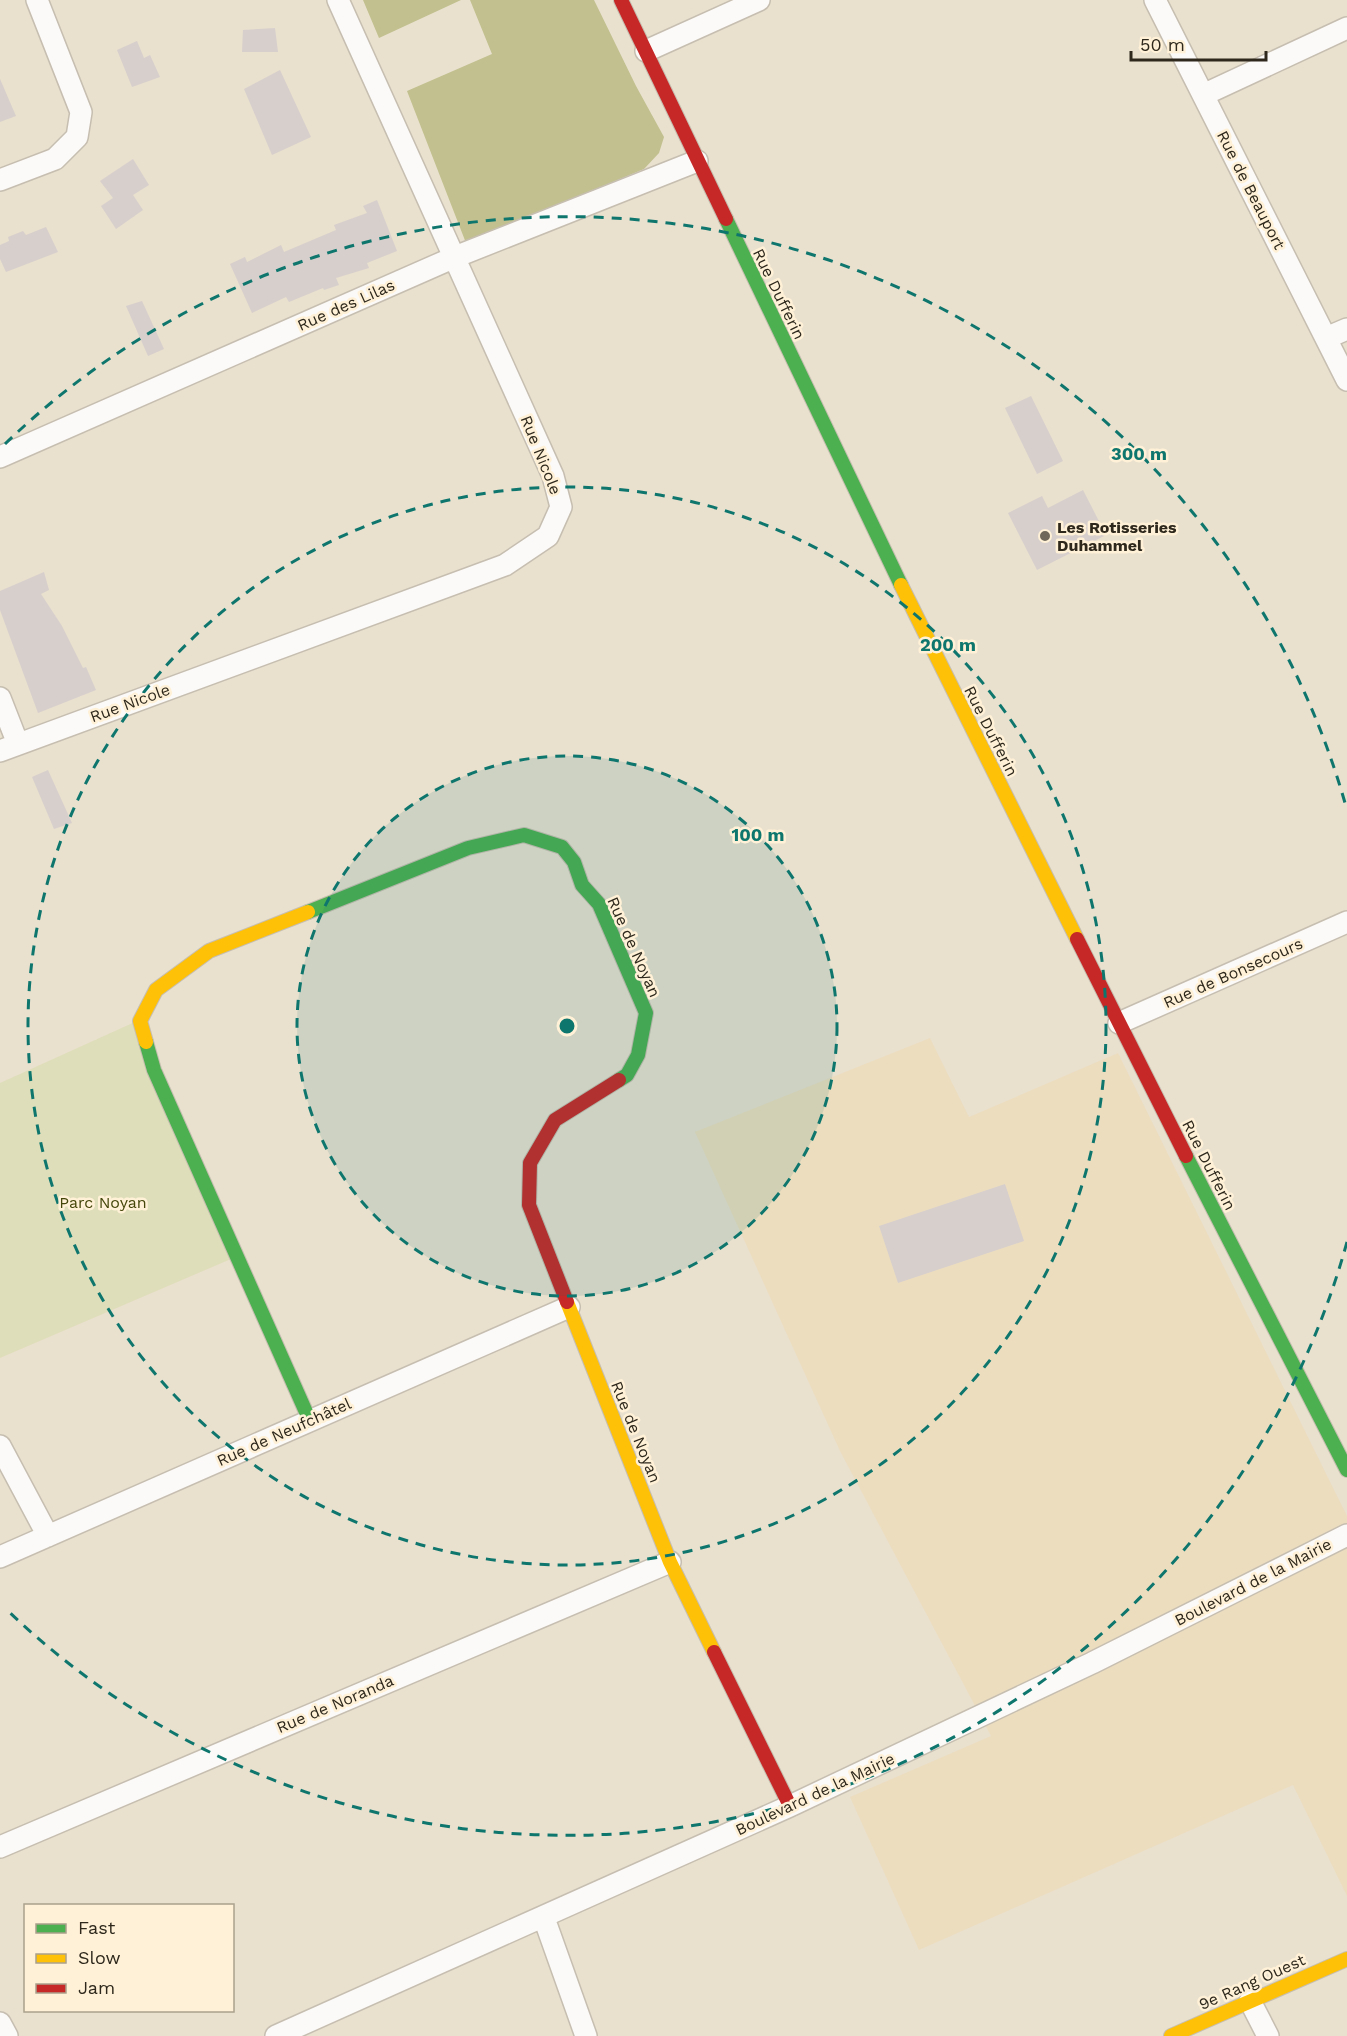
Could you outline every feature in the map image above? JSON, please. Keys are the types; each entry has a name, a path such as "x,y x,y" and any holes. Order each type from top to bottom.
{"street":[{"path":"0,180 55,159 77,137 81,112 37,0"},
{"name":"Rue Nicole","path":"9,748 505,565 548,536 561,507 553,476 338,0"},
{"name":"Rue Dufferin","path":"621,0 929,643 1119,1023 1347,1470"},
{"path":"646,51 759,0"},
{"name":"Rue de Beauport","path":"1155,0 1347,380"},
{"path":"1203,95 1347,28"},
{"name":"Rue des Lilas","path":"0,458 455,257 697,161"},
{"path":"1326,338 1347,328"},
{"path":"0,698 9,748"},
{"name":"Rue de Noyan","path":"310,1421 154,1070 140,1021 156,990 209,951 468,848 524,835 562,847 574,862 582,885 599,904 646,1013 638,1055 627,1075 555,1119 530,1163 529,1205 670,1562 790,1806"},
{"name":"Rue de Bonsecours","path":"1119,1023 1347,922"},
{"name":"Rue de Neufchâtel","path":"0,1557 569,1308"},
{"path":"0,1446 48,1536"},
{"name":"Boulevard de la Mairie","path":"276,2036 790,1806 1092,1663 1347,1535"},
{"name":"Rue de Noranda","path":"0,1847 670,1562"},
{"path":"544,1918 586,2036"},
{"name":"9e Rang Ouest","path":"1171,2036 1347,1959"},
{"path":"1250,2001 1268,2036"},
{"path":"0,2023 7,2036"}],"shaded area":[{"path":"363,0 461,0 379,38"},
{"path":"470,0 594,0 664,137 659,153 644,169 466,243 407,91 492,54"},
{"path":"930,1038 969,1117 1118,1053 1347,1516 1347,1896 1293,1785 919,1950 850,1797 991,1736 840,1451 695,1132"}],"green space":[{"name":"Parc Noyan","path":"137,1021 238,1256 0,1358 0,1083"}],"building":[{"path":"275,28 278,52 242,52 243,30"},
{"path":"137,41 144,58 150,55 160,77 132,87 117,50"},
{"path":"280,70 311,137 272,155 244,89"},
{"path":"0,79 16,116 0,122"},
{"path":"133,159 149,185 133,195 143,210 116,229 101,206 113,198 100,181"},
{"path":"377,200 397,251 367,263 369,268 336,278 339,285 324,290 323,288 289,302 286,297 252,313 230,264 245,257 247,262 281,245 284,252 336,230 334,225 367,213 363,206"},
{"path":"46,227 58,252 6,272 0,259 0,245 9,241 8,237 23,231 26,235"},
{"path":"142,301 164,349 148,356 126,306"},
{"path":"1031,396 1063,461 1037,474 1005,408"},
{"path":"1083,490 1106,535 1037,570 1008,513 1042,496 1048,508"},
{"path":"44,572 49,590 41,594 62,626 83,668 86,667 96,690 38,713 0,610 0,591"},
{"path":"48,770 72,823 54,829 32,777"},
{"path":"1005,1184 1024,1241 898,1283 879,1226"}],"traffic: fast":[{"path":"726,219 901,585"},
{"path":"308,912 468,848 524,835 562,847 574,862 582,885 599,904 646,1013 638,1055 627,1075 619,1080"},
{"path":"146,1042 154,1070 310,1421"},
{"path":"1186,1156 1347,1470"}],"traffic: slow":[{"path":"901,585 1077,939"},
{"path":"146,1042 140,1021 156,990 209,951 308,912"},
{"path":"567,1302 670,1562 714,1652"},
{"path":"1171,2036 1347,1959"}],"traffic: jam":[{"path":"621,0 726,219"},
{"path":"1077,939 1186,1156"},
{"path":"567,1302 529,1205 530,1163 555,1120 619,1080"},
{"path":"714,1652 790,1806"}],"place":[{"name":"Les Rotisseries Duhammel","path":"1045,536"}]}
